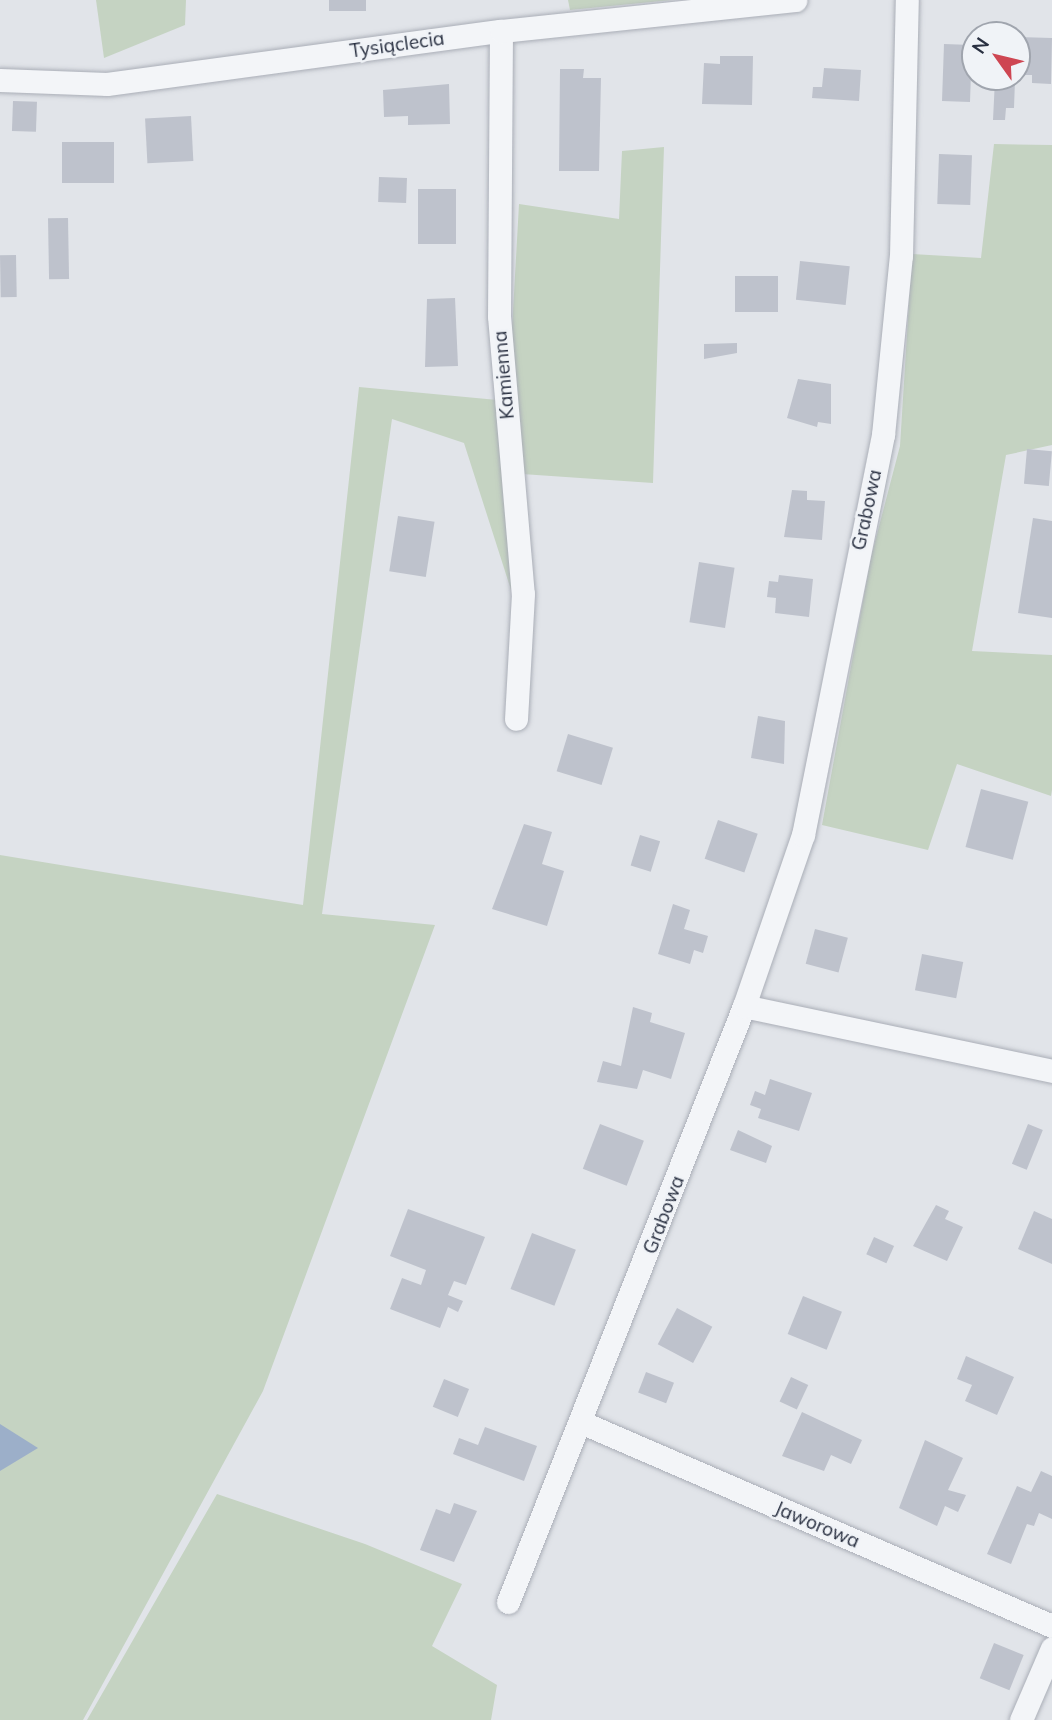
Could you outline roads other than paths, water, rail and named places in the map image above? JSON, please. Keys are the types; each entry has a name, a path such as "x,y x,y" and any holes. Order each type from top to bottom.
{"street":[{"name":"Tysiąclecia","path":"0,80 107,84 501,31 795,0"},
{"name":"Grabowa","path":"508,1602 583,1423 744,1006 803,835 883,435 901,256 907,0"},
{"name":"Kamienna","path":"501,31 499,316 523,594 516,719"},
{"path":"744,1006 1052,1071"},
{"name":"Jaworowa","path":"583,1423 1052,1626"},
{"path":"1021,1720 1052,1648"}],"water":[{"path":"0,1424 38,1448 0,1471"}]}
